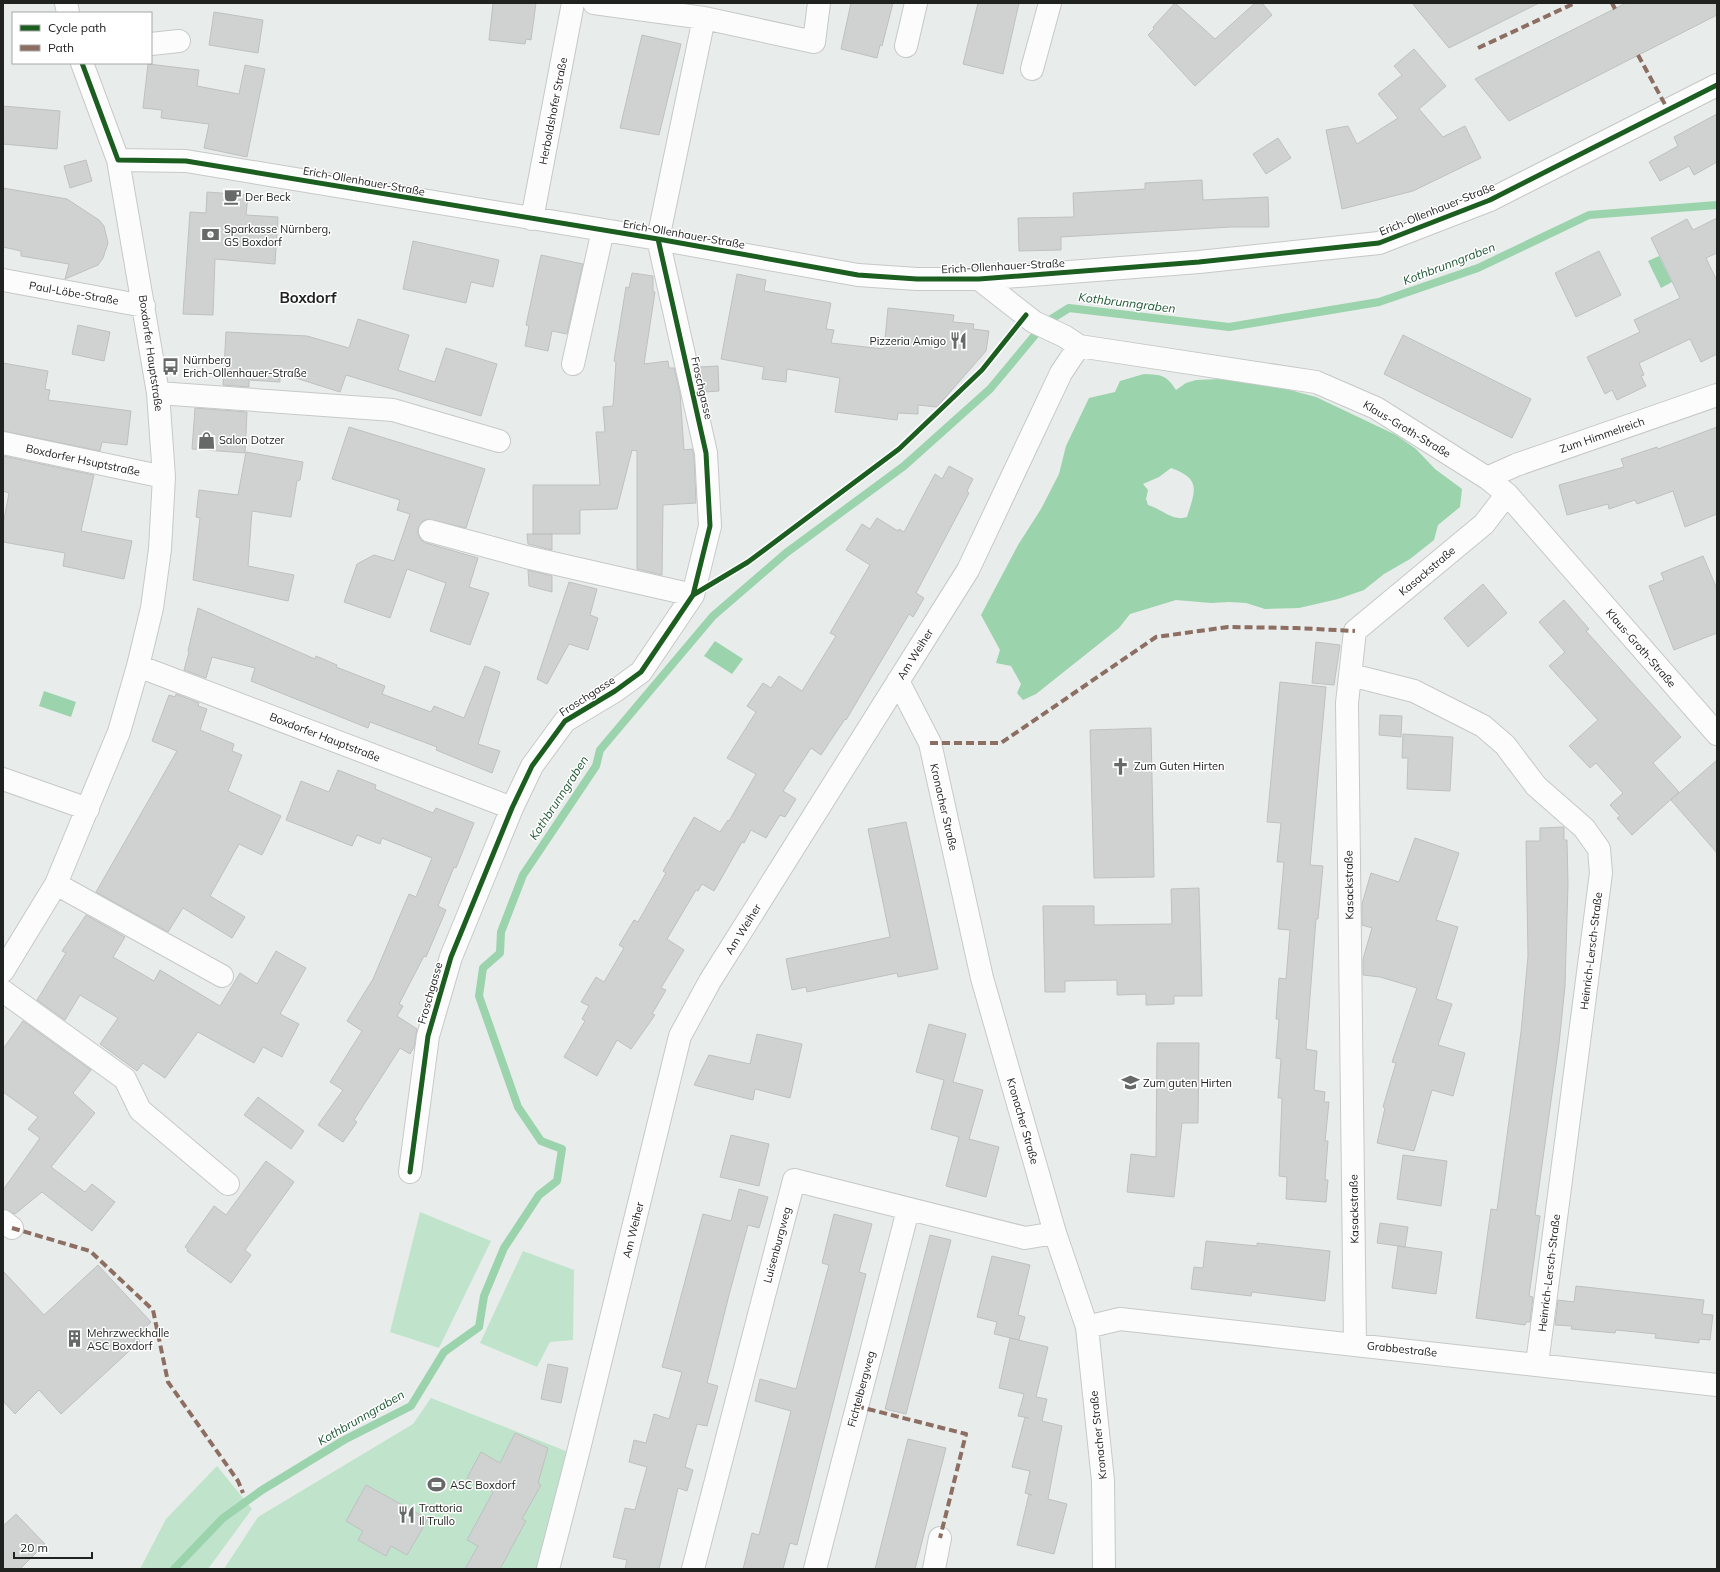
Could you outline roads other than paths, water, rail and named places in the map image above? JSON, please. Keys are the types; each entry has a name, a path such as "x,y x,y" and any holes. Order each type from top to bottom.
{"street":[{"name":"Herboldshofer Straße","path":"532,219 573,3"},
{"path":"594,3 704,18 814,42 819,3"},
{"path":"906,46 916,3"},
{"path":"1032,70 1050,3"},
{"path":"658,239 704,18"},
{"path":"152,44 179,41"},
{"name":"Boxdorfer Hauptstraße","path":"3,971 56,884 119,732 138,666 152,608 160,549 164,476 158,393 118,160 82,64"},
{"name":"Erich-Ollenhauer-Straße","path":"118,160 186,161 658,239 858,275 917,279 979,279 1199,262 1379,243 1490,200 1717,85"},
{"path":"573,364 603,230"},
{"name":"Froschgasse","path":"410,1172 430,1029 450,957 512,808 532,766 564,721 615,691 641,672 692,595 710,526 706,453 658,239"},
{"name":"Klaus-Groth-Straße","path":"979,279 1034,322 1072,341 1316,382 1376,408 1488,478 1507,494 1712,723"},
{"name":"Paul-Löbe-Straße","path":"3,280 144,306"},
{"name":"Am Weiher","path":"548,1569 662,1114 680,1036 710,981 968,570 1061,373 1072,341"},
{"path":"158,393 393,410 499,441"},
{"name":"Zum Himmelreich","path":"1488,478 1516,465 1717,395"},
{"name":"Boxdorfer Hsuptstraße","path":"3,443 164,476"},
{"name":"Kasackstraße","path":"1355,1344 1347,703 1355,631 1484,524 1507,494"},
{"path":"430,531 526,557 692,595"},
{"name":"Boxdorfer Hauptstraße","path":"138,666 512,808"},
{"name":"Heinrich-Lersch-Straße","path":"1351,675 1414,691 1483,726 1505,745 1536,786 1584,828 1599,850 1601,873 1537,1364"},
{"name":"Kronacher Straße","path":"898,681 930,743 982,978 1055,1233 1087,1327 1103,1481 1104,1569"},
{"path":"3,779 88,808"},
{"path":"56,884 222,976"},
{"path":"3,991 125,1079 140,1110 228,1184"},
{"name":"Luisenburgweg","path":"693,1569 794,1180 908,1210 1025,1238 1055,1233"},
{"name":"Fichtelbergweg","path":"815,1569 908,1210"},
{"name":"Grabbestraße","path":"1087,1327 1120,1320 1717,1384"},
{"path":"934,1569 940,1538"}],"waterway":[{"name":"Kothbrunngraben","path":"174,1569 223,1518 262,1490 344,1440 411,1406 444,1352 479,1327 484,1296 504,1248 539,1195 557,1181 562,1149 541,1141 518,1107 479,996 483,968 500,953 501,932 523,875 596,766 600,750 713,616 786,553 904,466 990,389 1045,323 1069,308 1229,327 1379,302 1478,268 1589,215 1717,205"}],"place":[{"name":"Der Beck","path":"232,197"},
{"name":"Sparkasse Nürnberg, GS Boxdorf","path":"211,235"},
{"name":"Pizzeria Amigo","path":"959,341"},
{"name":"Nürnberg Erich-Ollenhauer-Straße","path":"170,366"},
{"name":"Salon Dotzer","path":"206,440"},
{"name":"Zum Guten Hirten","path":"1121,766"},
{"name":"Zum guten Hirten","path":"1130,1083"},
{"name":"Mehrzweckhalle ASC Boxdorf","path":"74,1339"},
{"name":"ASC Boxdorf","path":"437,1485"},
{"name":"Trattoria Il Trullo","path":"406,1514"}],"district":[{"name":"Boxdorf","path":"308,298"}]}
